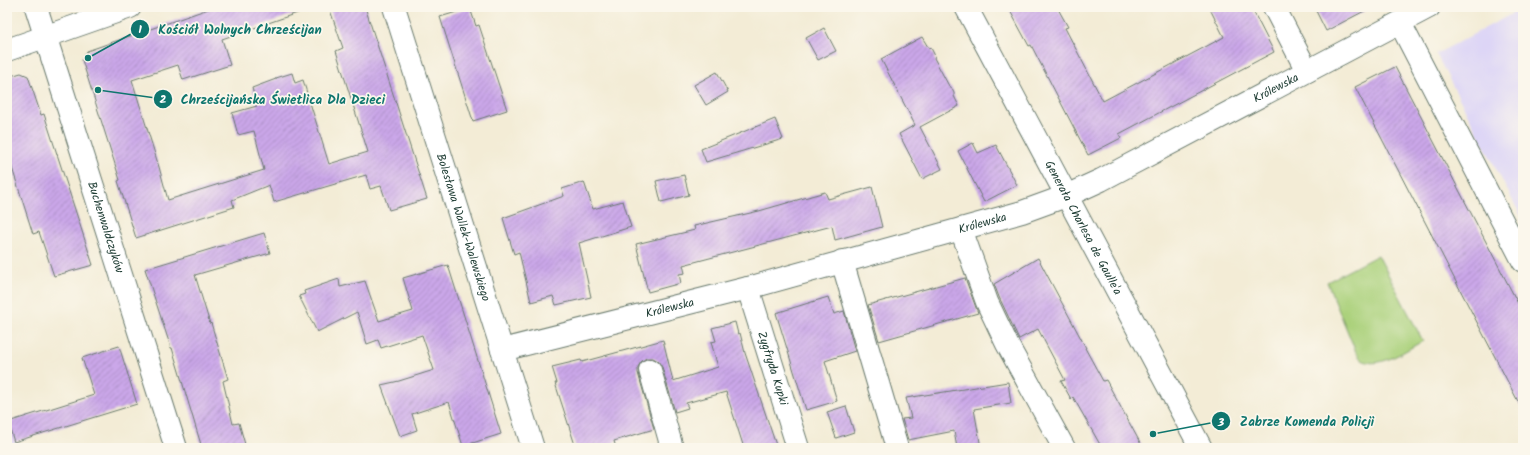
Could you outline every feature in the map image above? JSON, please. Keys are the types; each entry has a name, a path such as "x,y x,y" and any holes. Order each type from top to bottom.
{"street":[{"name":"Buchenwaldczyków","path":"36,7 176,448"},
{"path":"7,50 130,7"},
{"name":"Bolesława Wallek-Walewskiego","path":"394,7 533,448"},
{"name":"Generała Charlesa de Gaulle'a","path":"966,7 1200,448"},
{"path":"1274,7 1307,71"},
{"name":"Królewska","path":"502,350 748,288 1022,212 1066,196 1101,180 1429,7"},
{"path":"1400,22 1523,261"},
{"path":"961,229 987,302 1007,344 1064,448"},
{"path":"842,262 897,448"},
{"name":"Zygfryda Kupki","path":"748,288 798,448"},
{"path":"650,370 672,448"}],"shaded area":[{"path":"1523,8 1523,220 1436,54"},
{"path":"7,415 17,448 7,448"}],"green space":[{"path":"1378,255 1423,341 1395,357 1371,363 1363,360 1356,352 1327,282"}],"building":[{"path":"214,7 305,7 306,10 222,39 230,65 183,80 178,65 132,80 168,200 264,170 254,131 238,135 232,113 257,106 252,88 292,73 295,83 303,80 329,164 368,152 336,51 343,48 329,7 365,7 427,199 389,210 381,186 370,189 366,175 274,202 269,185 232,200 234,207 136,238 118,181 120,180 82,60 87,51"},
{"path":"1008,7 1057,7 1068,27 1065,28 1103,101 1224,37 1209,7 1251,7 1274,52 1119,134 1121,138 1088,155 1031,45 1029,46"},
{"path":"1314,7 1372,7 1326,31"},
{"path":"470,8 476,26 479,25 507,110 473,121 440,17"},
{"path":"824,28 836,51 818,60 806,38"},
{"path":"922,37 928,47 931,48 935,56 934,58 949,86 951,87 959,106 920,127 942,169 922,179 899,134 915,125 881,59"},
{"path":"1395,67 1523,313 1523,411 1355,87"},
{"path":"717,72 728,92 706,105 694,85"},
{"path":"21,73 28,76 41,115 44,114 93,265 54,276 39,232 33,234 7,152 7,77"},
{"path":"775,119 783,139 706,162 701,149"},
{"path":"973,143 978,153 996,145 1017,185 984,202 958,151"},
{"path":"684,175 689,195 661,202 656,181"},
{"path":"584,182 593,209 623,201 631,227 579,243 591,297 556,305 553,296 531,302 519,252 514,254 503,218 564,196 562,189"},
{"path":"872,187 882,227 835,240 832,226 683,265 685,273 679,274 681,283 648,292 636,244 695,230 694,226 759,211 825,192 828,199"},
{"path":"264,233 270,253 195,275 228,379 223,381 233,424 239,423 246,448 202,448 172,348 145,269"},
{"path":"1038,258 1103,381 1106,380 1143,448 1102,448 1073,397 1071,399 1061,381 1065,380 1038,329 1019,339 994,284"},
{"path":"448,265 501,434 463,446 449,402 412,414 417,430 400,436 381,385 434,370 422,335 381,348 378,340 367,344 357,312 317,332 299,296 305,294 304,291 339,279 340,287 365,281 379,321 413,311 403,278"},
{"path":"965,278 978,313 879,341 868,305"},
{"path":"828,297 834,314 844,311 855,351 825,361 837,401 806,410 776,313"},
{"path":"735,322 738,334 740,333 745,353 777,448 744,448 726,392 686,403 688,408 675,412 662,367 658,361 653,358 646,358 638,367 638,373 654,429 614,441 616,448 576,448 555,383 557,383 552,367 581,360 582,362 663,340 673,381 718,367 711,342 716,341 712,328"},
{"path":"119,346 137,404 14,442 8,422 94,395 82,358"},
{"path":"1008,382 1011,403 974,409 981,448 957,448 954,431 908,440 902,419 911,418 906,398"},
{"path":"846,406 854,432 836,438 827,412"}],"place":[{"name":"Kościół Wolnych Chrześcijan","path":"88,58"},
{"name":"Chrześcijańska Świetlica Dla Dzieci","path":"98,90"},
{"name":"Zabrze Komenda Policji","path":"1153,434"}]}
